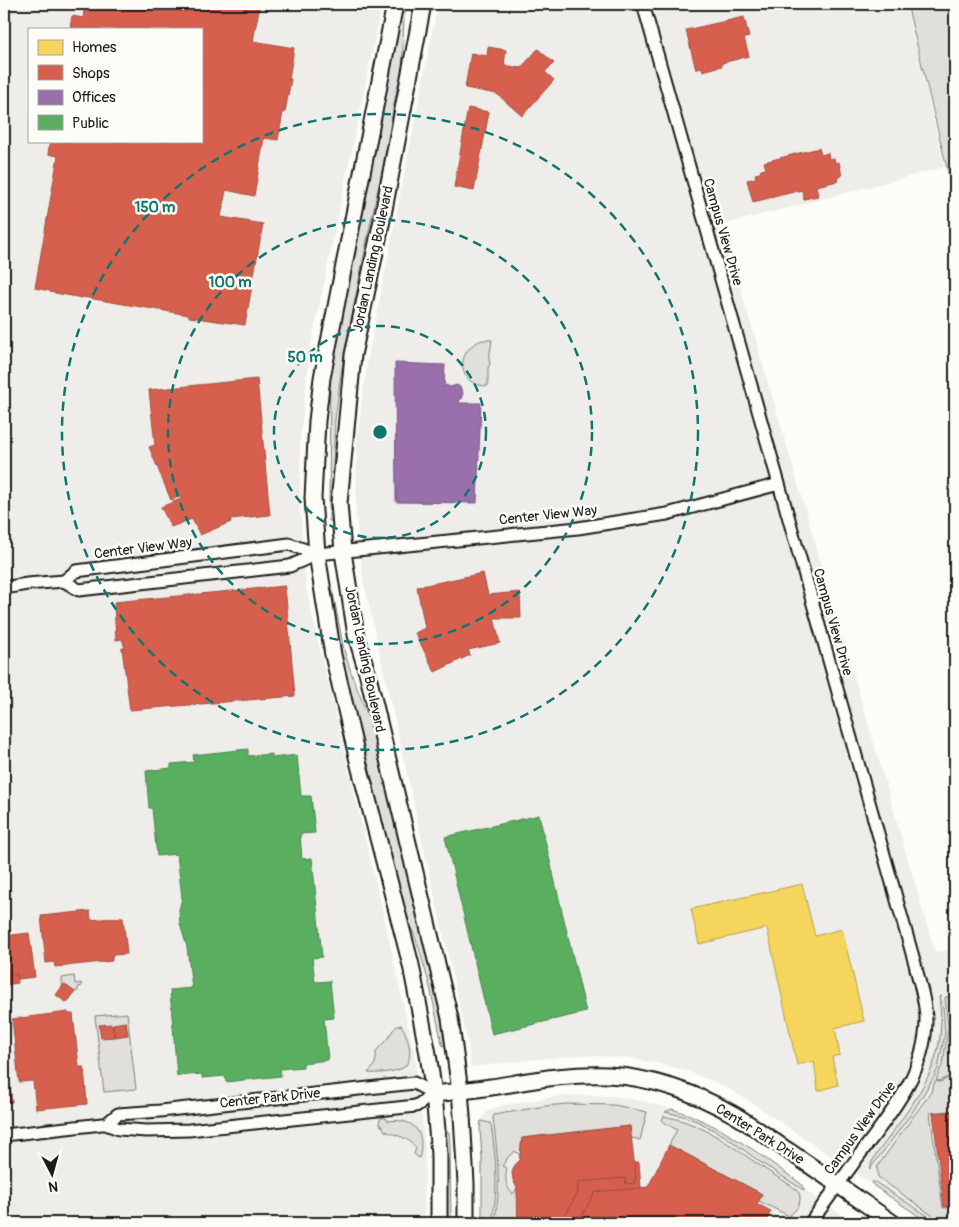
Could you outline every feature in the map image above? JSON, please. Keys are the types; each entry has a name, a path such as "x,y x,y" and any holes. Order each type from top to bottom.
{"main road":[{"name":"Jordan Landing Boulevard","path":"395,4 322,378 317,421 313,498 317,554 333,655 359,765 411,964 428,1054 434,1094 439,1155 439,1223"},
{"name":"Jordan Landing Boulevard","path":"423,4 382,220 353,355 339,503 343,552 356,635 450,1018 460,1091 466,1183 466,1223"},
{"name":"Center Park Drive","path":"434,1094 540,1079 591,1075 610,1075 646,1081 688,1093 733,1114 893,1223"}],"street":[{"name":"Campus View Drive","path":"642,4 915,964 925,1010 925,1031 921,1052 906,1090 810,1223"},
{"name":"Center View Way","path":"64,581 79,590 290,566 317,554 588,527 667,514 779,484"},
{"name":"Center View Way","path":"4,588 64,581 76,571 289,544 317,554"},
{"name":"Center Park Drive","path":"4,1135 106,1124 119,1129 146,1131 189,1130 416,1106 434,1094 414,1083 118,1114 106,1124"}],"shaded area":[{"path":"4,4 382,4 310,350 300,438 300,508 306,587 382,908 415,1058 425,1149 424,1223 4,1223"},
{"path":"403,4 407,4 404,19 402,72 397,88 340,380 335,420 333,521 329,521 330,367"},
{"path":"438,4 906,4 945,167 722,225 935,952 955,949 955,1223 929,1223 748,1100 718,1083 686,1071 630,1058 583,1055 471,1067 468,1043 364,584 356,518 357,438 367,363"},
{"path":"907,4 955,4 955,201"},
{"path":"482,340 492,340 488,368 488,386 478,385 470,381 465,375 463,368 466,352"},
{"path":"327,587 332,588 344,650 369,719 443,1025 445,1044 443,1046 419,948 396,881 345,672"},
{"path":"74,976 75,984 81,983 82,986 78,987 78,991 63,993 62,978"},
{"path":"941,995 945,1034 938,1069 912,1113 870,1169 876,1155 914,1101 931,1070 937,1054 940,1036 939,997"},
{"path":"955,996 955,1073 940,1081 936,1080 943,1063 948,1028 945,997"},
{"path":"127,1013 136,1089 104,1092 95,1016"},
{"path":"401,1025 406,1035 410,1052 407,1063 404,1067 397,1070 368,1073 375,1063 376,1051 393,1030"},
{"path":"955,1075 955,1110 930,1113 943,1208 955,1207 955,1223 943,1223 878,1177 877,1167 931,1092 935,1081 940,1082"},
{"path":"593,1095 643,1101 704,1121 731,1135 800,1183 805,1190 846,1218 846,1223 482,1223 480,1126 485,1114 489,1110 503,1105 560,1096"},
{"path":"567,1104 614,1105 647,1112 640,1140 631,1139 630,1126 522,1138 520,1156 515,1151 502,1166 507,1168 506,1182 510,1191 513,1194 517,1188 518,1223 494,1223 498,1183 494,1115"},
{"path":"672,1109 720,1129 800,1183 805,1190 760,1162 725,1136 699,1122 665,1112"},
{"path":"664,1116 683,1121 709,1132 790,1185 797,1190 800,1196 796,1209 789,1216 759,1201 762,1194 669,1145 677,1130 662,1121"},
{"path":"381,1118 386,1118 388,1121 405,1122 414,1126 421,1142 419,1158 414,1154 416,1148 410,1142 385,1131 379,1122"},
{"path":"481,1121 491,1125 494,1149 496,1187 491,1223 482,1223"},
{"path":"444,1132 449,1132 451,1223 446,1223 447,1160"},
{"path":"872,1182 875,1182 939,1223 929,1223 874,1186"}],"building: Homes":[{"path":"802,884 815,936 842,929 864,1021 835,1028 840,1055 832,1057 838,1085 818,1091 814,1061 797,1065 767,928 699,944 691,909"}],"building: Shops":[{"path":"85,4 189,4 208,7 208,4 260,4 253,41 294,48 289,79 291,79 278,140 264,138 254,196 226,190 221,217 263,224 245,325 189,317 189,315 82,298 35,288 58,156 48,154 50,142 202,142 202,28 70,28 72,16 83,18"},
{"path":"744,17 749,37 744,38 749,56 722,63 722,66 703,71 702,67 696,70 686,30"},
{"path":"488,47 506,50 504,65 521,68 538,49 554,63 545,72 554,80 522,116 497,94 465,88 471,53 487,56"},
{"path":"468,108 489,112 474,191 454,187"},
{"path":"819,148 821,155 828,153 829,159 834,158 835,163 839,162 842,176 837,178 838,181 816,186 818,196 804,199 802,190 753,202 747,180 756,178 755,174 766,169 764,162"},
{"path":"257,379 270,515 230,519 231,522 200,535 192,519 171,527 161,507 183,498 182,496 171,500 149,447 155,445 149,390"},
{"path":"483,573 488,595 520,592 521,618 494,618 500,643 468,650 470,655 435,672 415,633 425,628 417,587"},
{"path":"285,586 295,696 130,710 122,648 125,648 122,639 116,640 114,602"},
{"path":"90,911 91,920 123,917 127,954 112,955 112,961 55,967 54,962 46,963 41,916"},
{"path":"29,933 35,977 18,979 17,974 4,976 4,936"},
{"path":"17,974 18,983 4,985 4,976"},
{"path":"64,984 75,992 67,1003 56,995"},
{"path":"68,1012 68,1014 73,1014 79,1067 84,1067 87,1104 36,1109 33,1081 19,1082 12,1019"},
{"path":"126,1022 128,1035 115,1037 113,1024"},
{"path":"112,1024 114,1037 101,1038 99,1025"},
{"path":"4,1061 7,1061 12,1102 4,1103"},
{"path":"955,1111 955,1205 944,1207 933,1113"},
{"path":"630,1126 635,1183 626,1184 625,1178 578,1182 578,1192 565,1216 565,1223 518,1223 517,1188 512,1172 515,1165 521,1159 519,1158 522,1138"},
{"path":"669,1145 762,1194 757,1204 771,1211 765,1223 578,1223 595,1192 648,1187"},
{"path":"634,1162 639,1162 641,1188 595,1192 578,1223 565,1223 565,1216 578,1192 578,1182 625,1178 626,1184 635,1183"}],"building: Offices":[{"path":"395,363 445,365 444,388 446,385 450,387 457,385 460,387 463,393 458,403 481,403 477,503 396,502"}],"building: Public":[{"path":"248,749 248,756 272,754 272,758 297,755 301,796 311,796 315,833 300,834 302,859 312,858 322,957 312,958 315,982 330,981 334,1018 324,1019 328,1060 303,1063 303,1067 280,1069 281,1076 226,1082 225,1076 202,1078 202,1074 177,1076 170,990 192,988 187,947 180,924 179,910 182,898 177,854 157,856 152,808 149,808 146,771 171,768 171,764 194,762 193,755"},
{"path":"539,815 586,1012 492,1034 445,837"}]}
